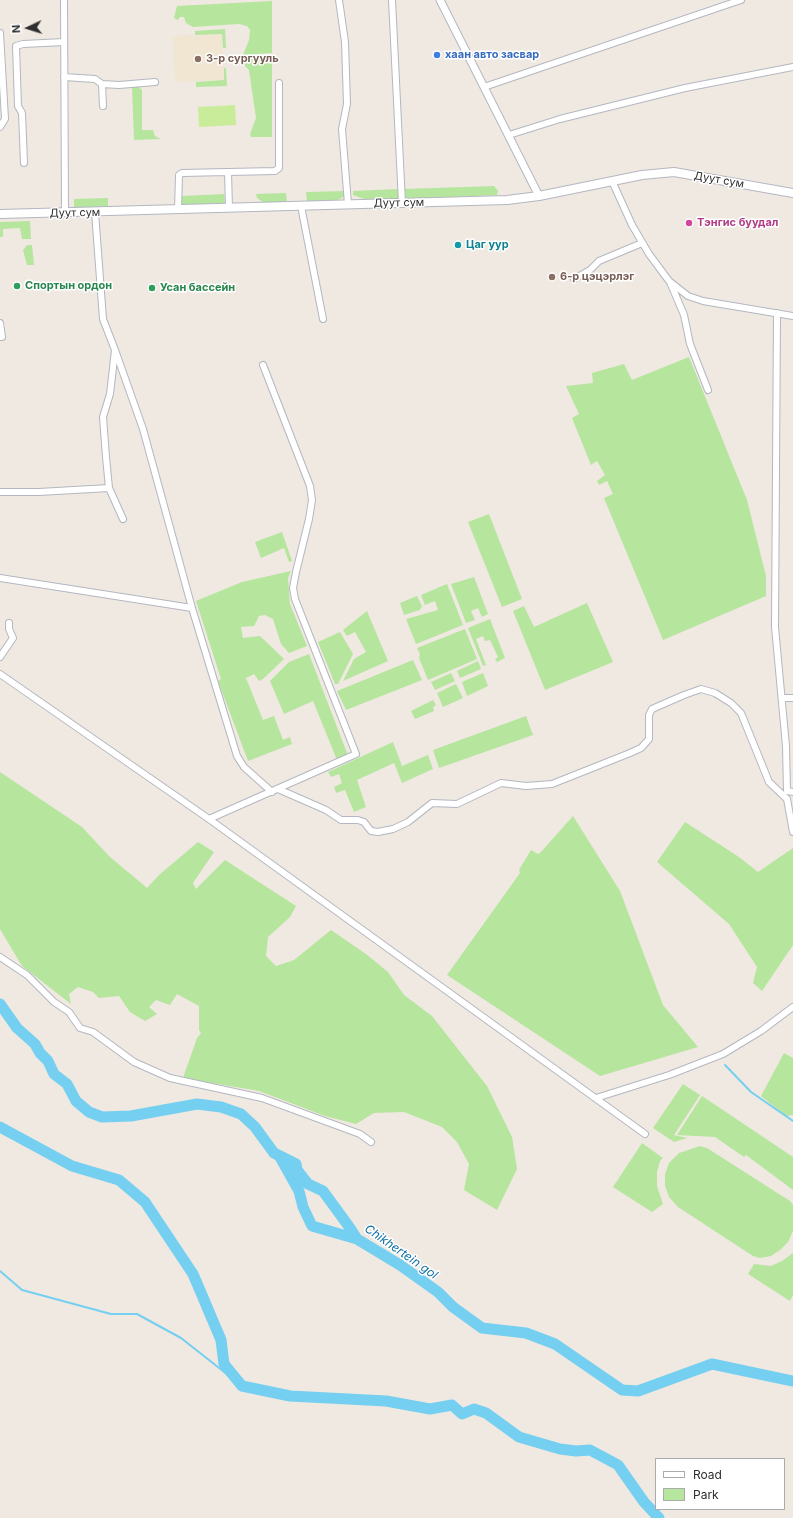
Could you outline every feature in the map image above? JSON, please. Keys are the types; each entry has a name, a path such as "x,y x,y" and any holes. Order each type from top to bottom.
{"main road":[{"name":"Дуут сум","path":"0,214 507,200 539,196 642,175 674,172 793,193"}],"street":[{"path":"64,0 66,213"},
{"path":"339,0 345,42 347,104 342,129 348,204"},
{"path":"392,0 402,203"},
{"path":"440,0 539,196"},
{"path":"484,87 741,0"},
{"path":"0,33 5,119 0,127"},
{"path":"24,163 22,113 18,106 16,46 23,44 64,42"},
{"path":"509,135 560,119 685,88 793,67"},
{"path":"64,76 95,78 102,84 119,85 155,82"},
{"path":"178,210 180,173 275,171 279,168 279,83"},
{"path":"102,84 103,106"},
{"path":"228,172 229,208"},
{"path":"612,182 642,243 669,281 684,315 690,344 708,390"},
{"path":"301,206 323,319"},
{"path":"95,212 103,318 143,429 192,608 237,756 244,767 272,792"},
{"path":"574,279 590,270 599,262 642,243"},
{"path":"669,281 688,296 703,301 793,316"},
{"path":"777,313 774,577 775,627 782,698 790,746 790,791 788,799 793,832"},
{"path":"0,323 2,337"},
{"path":"115,350 110,394 103,417 108,488 124,518"},
{"path":"209,819 356,754 295,599 293,588 310,519 312,500 310,486 263,365"},
{"path":"0,492 39,492 108,488"},
{"path":"0,578 192,608"},
{"path":"0,657 13,638 8,629 9,623"},
{"path":"0,674 209,819 645,1134"},
{"path":"278,789 326,810 341,820 358,820 364,822 371,831 378,832 393,829 408,822 432,804 457,804 501,783 538,786 552,784 630,753 641,748 649,739 649,714 652,710 684,694 701,689 715,693 731,703 741,713 769,782 788,799"},
{"path":"782,698 793,698"},
{"path":"0,957 27,975 54,1002 69,1012 80,1028 93,1032 134,1062 170,1078 262,1098 360,1134 371,1142"},
{"path":"596,1098 669,1075 723,1054 761,1031 793,1007"}],"shaded area":[{"name":"3-р сургууль","path":"190,34 190,36 222,34 224,80 175,82 173,37"}],"green space":[{"path":"272,1 272,53 243,55 249,40 250,30 247,26 239,24 193,27 186,23 184,17 180,17 178,20 174,18 177,6"},
{"path":"225,29 226,48 223,48 222,34 195,35 195,31"},
{"path":"272,57 272,137 251,137 250,134 256,118 249,70 244,65 243,59"},
{"path":"224,68 226,68 227,86 196,87 196,82 224,80"},
{"path":"137,86 142,90 142,130 153,130 155,136 161,139 134,140 132,87"},
{"path":"235,105 236,125 199,127 198,107"},
{"path":"494,186 498,191 497,195 405,199 404,189"},
{"path":"398,189 398,199 367,200 353,195 353,191"},
{"path":"344,191 345,196 336,201 307,202 306,192"},
{"path":"286,193 287,202 264,203 257,198 256,194"},
{"path":"224,194 225,203 182,205 182,196"},
{"path":"108,198 108,207 74,209 74,199"},
{"path":"30,221 31,239 22,239 20,228 3,229 3,237 0,237 0,222"},
{"path":"27,245 32,245 34,265 27,265 23,250"},
{"path":"689,357 747,500 766,576 766,596 663,640 604,498 613,494 607,481 599,485 597,481 605,475 597,461 591,465 572,418 579,414 566,386 593,383 592,373 624,364 632,380"},
{"path":"489,514 522,599 502,607 468,522"},
{"path":"282,532 292,561 289,562 284,548 261,558 255,542"},
{"path":"291,571 288,578 290,604 307,646 289,653 281,644 273,619 265,615 259,616 254,626 241,627 243,638 260,636 284,659 259,681 254,674 246,678 263,720 274,716 283,740 290,737 292,744 248,761 218,681 221,679 196,601 242,582"},
{"path":"474,577 488,614 482,617 478,608 471,611 475,620 466,623 451,584"},
{"path":"447,584 463,625 416,644 406,619 438,610 435,601 425,605 421,595"},
{"path":"417,596 422,606 420,610 404,615 400,603"},
{"path":"587,603 613,662 545,690 513,611 524,606 534,627"},
{"path":"367,611 388,661 343,681 354,659 366,652 355,632 347,636 343,630"},
{"path":"490,619 505,658 497,662 495,659 498,657 490,640 485,641 483,636 476,639 486,665 483,666 468,628"},
{"path":"465,629 477,659 428,680 419,658 420,654 417,648"},
{"path":"340,632 353,654 338,684 335,684 318,642"},
{"path":"309,654 347,753 346,756 337,760 313,701 284,714 270,681 289,662"},
{"path":"413,660 422,680 346,710 337,691"},
{"path":"478,661 481,669 460,678 457,671"},
{"path":"451,673 455,681 435,690 431,682"},
{"path":"483,673 488,686 467,696 462,682"},
{"path":"456,684 463,698 443,707 437,693"},
{"path":"433,700 436,705 433,707 434,711 415,719 411,711"},
{"path":"526,716 533,735 439,768 433,750"},
{"path":"393,742 402,766 428,755 433,769 402,783 394,763 357,780 366,807 354,812 345,790 336,793 334,787 342,783 339,774 331,777 328,772"},
{"path":"0,772 82,827 109,856 147,888 159,875 198,842 214,852 193,883 196,889 225,860 296,906 290,917 268,937 266,956 276,966 294,960 331,930 366,954 388,972 404,995 432,1016 487,1086 512,1137 517,1169 497,1210 464,1190 469,1164 457,1142 442,1127 404,1112 374,1113 356,1124 325,1116 259,1091 183,1078 197,1038 201,1033 199,1030 199,1006 177,994 170,1005 156,1000 149,1007 157,1014 145,1021 130,1012 119,996 99,998 93,992 78,987 69,994 71,1004 22,966 0,929"},
{"path":"573,816 620,891 663,1005 698,1047 600,1076 447,975 520,873 519,870 531,850 538,854 541,852"},
{"path":"685,822 739,857 758,872 793,848 793,945 762,991 753,983 757,967 729,924 657,862"},
{"path":"784,1053 793,1058 793,1115 786,1116 761,1096"},
{"path":"683,1084 700,1095 674,1135 687,1138 674,1142 653,1128"},
{"path":"702,1096 793,1157 793,1190 746,1155 744,1157 715,1137 677,1135"},
{"path":"642,1143 663,1158 660,1161 657,1172 657,1186 663,1204 652,1212 613,1187"},
{"path":"700,1146 707,1148 790,1201 793,1205 793,1231 788,1242 780,1250 771,1256 760,1258 753,1256 678,1207 669,1197 665,1186 665,1174 669,1163 679,1153"},
{"path":"793,1253 793,1295 790,1301 748,1274 754,1264 771,1266 782,1261"}],"waterway":[{"name":"Chikhertein gol","path":"0,1004 17,1028 35,1044 40,1053 48,1061 54,1074 67,1084 76,1101 89,1112 102,1117 131,1116 197,1104 221,1107 241,1114 255,1127 274,1153 296,1164 297,1170 308,1184 323,1191 357,1239 400,1265 438,1292 453,1307 482,1328 526,1333 555,1344 622,1390 638,1391 712,1364 793,1381"},
{"path":"725,1065 751,1092 793,1121"},
{"path":"0,1127 72,1166 119,1180 145,1202 193,1274 221,1340 224,1364 242,1386 290,1396 386,1401 430,1409 452,1405 462,1414 474,1409 486,1413 519,1437 560,1449 576,1451 590,1450 618,1465 644,1502 659,1518"},
{"path":"280,1157 299,1191 303,1207 312,1226 357,1239"},
{"path":"0,1271 22,1290 111,1314 137,1314 181,1338 242,1386"}],"place":[{"name":"хаан авто засвар","path":"437,55"},
{"name":"3-р сургууль","path":"198,59"},
{"name":"Тэнгис буудал","path":"689,223"},
{"name":"Цаг уур","path":"458,245"},
{"name":"6-р цэцэрлэг","path":"552,277"},
{"name":"Спортын ордон","path":"17,286"},
{"name":"Усан бассейн","path":"152,288"}]}
